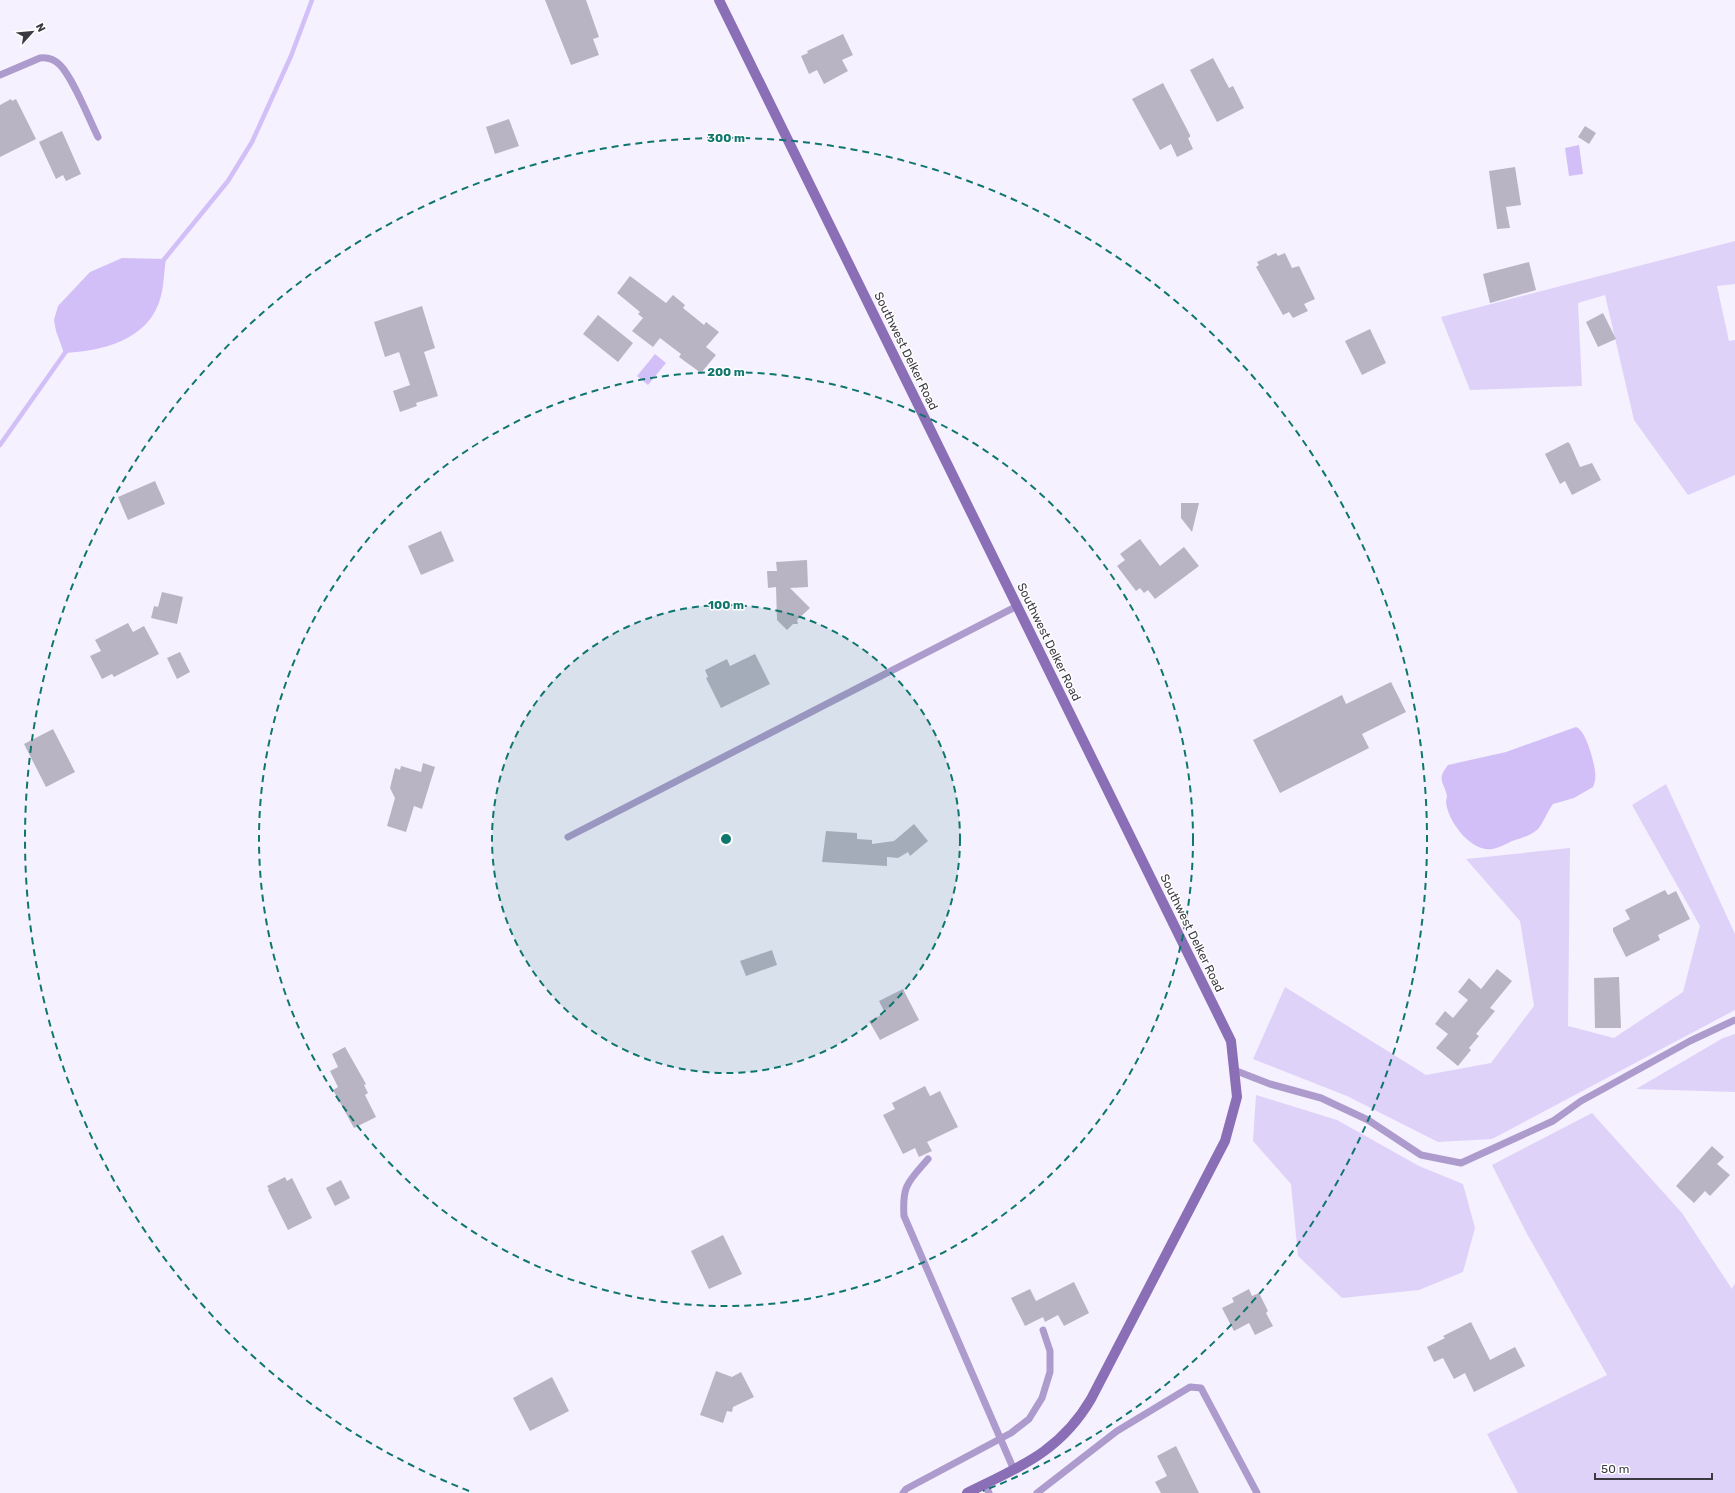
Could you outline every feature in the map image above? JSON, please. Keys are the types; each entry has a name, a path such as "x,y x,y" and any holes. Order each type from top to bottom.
{"street":[{"name":"Southwest Delker Road","path":"719,0 1231,1042 1236,1097 1225,1141 1142,1303 1082,1414 1058,1442 1042,1454 1014,1470 987,1489 967,1493"}],"lane":[{"path":"0,75 40,58 46,57 54,61 60,65 68,77 98,137"},
{"path":"568,837 1017,606"},
{"path":"1234,1070 1270,1084 1321,1098 1368,1120 1421,1155 1461,1163 1553,1121 1581,1101 1597,1092 1690,1041 1735,1020"},
{"path":"928,1159 908,1182 903,1197 904,1216 1014,1470"},
{"path":"903,1493 906,1489 1000,1439 1029,1419 1042,1398 1050,1372 1050,1351 1043,1330"},
{"path":"1037,1493 1118,1431 1190,1387 1201,1388 1257,1493"}],"shaded area":[{"path":"1579,145 1583,174 1569,176 1565,148"},
{"path":"1735,241 1735,284 1717,286 1729,341 1735,340 1735,475 1688,495 1634,420 1605,295 1578,303 1582,386 1470,390 1441,317"},
{"path":"122,258 166,259 162,292 155,311 147,323 136,333 123,340 109,346 79,352 64,353 56,331 54,320 58,306 90,272"},
{"path":"655,354 666,363 648,385 637,376"},
{"path":"1576,727 1580,729 1583,734 1591,754 1595,773 1593,787 1574,798 1553,804 1537,830 1500,847 1484,849 1476,846 1462,834 1451,818 1446,802 1447,796 1442,781 1442,774 1448,765 1506,752"},
{"path":"1666,784 1735,934 1735,1010 1492,1139 1438,1142 1347,1096 1253,1059 1285,987 1426,1075 1491,1063 1534,1006 1520,921 1466,859 1570,848 1568,1026 1614,1038 1683,992 1700,926 1632,805"},
{"path":"1735,1034 1735,1092 1636,1089 1723,1038"},
{"path":"1256,1095 1337,1120 1419,1166 1463,1184 1475,1228 1463,1272 1419,1290 1342,1298 1298,1256 1291,1184 1253,1141"},
{"path":"1592,1113 1682,1213 1732,1289 1735,1283 1735,1493 1518,1493 1487,1434 1607,1375 1526,1232 1492,1165"}],"building":[{"path":"545,0 586,0 599,37 593,39 599,55 571,65"},
{"path":"843,34 853,55 842,60 848,71 824,84 817,70 809,74 801,56 808,53 807,51"},
{"path":"1213,58 1229,88 1233,86 1244,108 1217,122 1190,70"},
{"path":"1163,83 1190,135 1188,138 1193,149 1177,157 1171,144 1160,150 1132,99"},
{"path":"11,99 12,101 16,99 36,139 0,157 0,105"},
{"path":"509,119 519,146 495,154 486,127"},
{"path":"1585,126 1596,133 1589,144 1578,137"},
{"path":"62,131 81,174 66,181 63,175 56,179 39,142"},
{"path":"1515,167 1521,205 1506,207 1510,228 1497,229 1489,171"},
{"path":"1276,253 1278,256 1285,253 1292,268 1299,266 1315,299 1304,304 1308,311 1293,318 1289,312 1283,315 1256,267 1259,265 1257,262"},
{"path":"1529,262 1536,290 1490,303 1483,274"},
{"path":"630,276 666,303 673,295 685,305 683,308 704,325 706,322 719,332 706,347 716,355 701,373 679,357 681,354 660,338 653,347 632,331 643,318 638,314 640,312 617,293"},
{"path":"422,306 435,348 424,352 438,396 416,403 417,406 400,412 393,391 410,385 399,352 385,357 374,322"},
{"path":"1603,313 1616,339 1598,347 1586,322"},
{"path":"598,315 633,343 618,362 583,334"},
{"path":"1370,329 1386,363 1362,375 1345,341"},
{"path":"1568,442 1580,467 1592,463 1601,480 1572,495 1565,481 1560,484 1545,454"},
{"path":"155,481 165,504 128,520 118,497"},
{"path":"1181,503 1199,503 1192,532 1181,518"},
{"path":"441,531 454,561 421,575 408,546"},
{"path":"1140,539 1160,566 1184,547 1199,566 1155,599 1148,590 1144,593 1140,588 1136,591 1117,566 1125,560 1120,554"},
{"path":"807,560 808,587 790,588 810,608 797,620 798,624 793,624 787,630 777,620 776,587 768,588 767,571 777,571 776,562"},
{"path":"162,592 183,597 177,624 151,618 154,606 158,607"},
{"path":"128,623 133,632 144,626 159,654 114,677 112,674 102,679 90,656 101,651 95,640"},
{"path":"180,652 190,672 177,679 167,658"},
{"path":"755,654 770,684 721,708 706,678 708,677 705,670 727,659 730,666"},
{"path":"1391,682 1406,712 1362,734 1369,748 1280,793 1253,740 1342,695 1346,704"},
{"path":"53,729 75,772 46,787 24,744"},
{"path":"423,763 435,767 422,809 414,806 406,832 387,826 395,798 390,788 395,768 400,770 401,766 421,772"},
{"path":"914,824 928,841 910,856 908,852 898,858 887,857 887,866 822,862 826,831 857,833 857,839 872,840 872,844 894,841"},
{"path":"1665,890 1668,895 1676,891 1690,919 1658,935 1660,940 1626,957 1613,931 1613,928 1630,919 1625,910"},
{"path":"772,950 777,965 746,976 740,961"},
{"path":"1497,969 1512,981 1490,1008 1495,1011 1476,1034 1479,1036 1469,1048 1471,1050 1458,1066 1436,1048 1448,1034 1435,1024 1445,1011 1453,1018 1468,1000 1458,992 1469,978 1481,989"},
{"path":"1619,977 1621,1028 1595,1028 1594,978"},
{"path":"903,989 919,1020 880,1040 869,1021 885,1013 879,1001"},
{"path":"345,1047 366,1084 364,1085 368,1093 365,1095 376,1117 354,1128 333,1090 338,1087 330,1071 338,1067 332,1054"},
{"path":"925,1086 930,1096 940,1091 958,1127 927,1142 932,1151 919,1157 915,1148 903,1154 883,1115 895,1109 892,1103"},
{"path":"1712,1146 1724,1157 1717,1164 1730,1175 1710,1196 1705,1191 1694,1203 1676,1186"},
{"path":"285,1177 287,1181 292,1178 312,1218 288,1230 267,1186"},
{"path":"341,1180 350,1198 335,1206 326,1188"},
{"path":"723,1235 742,1274 709,1289 691,1251"},
{"path":"1074,1282 1089,1313 1064,1326 1058,1315 1045,1322 1043,1317 1025,1326 1011,1298 1030,1289 1036,1301"},
{"path":"1249,1289 1252,1296 1259,1293 1268,1311 1266,1313 1273,1326 1255,1335 1249,1323 1234,1331 1222,1308 1234,1302 1232,1298"},
{"path":"1471,1322 1490,1360 1515,1347 1525,1366 1474,1392 1465,1373 1454,1379 1443,1358 1434,1362 1427,1347 1445,1338 1443,1336"},
{"path":"716,1371 732,1377 741,1372 754,1397 733,1407 732,1412 727,1411 723,1423 700,1415"},
{"path":"552,1377 569,1411 530,1431 513,1398"},
{"path":"1176,1446 1199,1493 1161,1493 1155,1482 1167,1476 1157,1456"}],"waterway":[{"path":"162,262 228,181 252,142 291,56 312,0"},
{"path":"0,445 67,350"}]}
